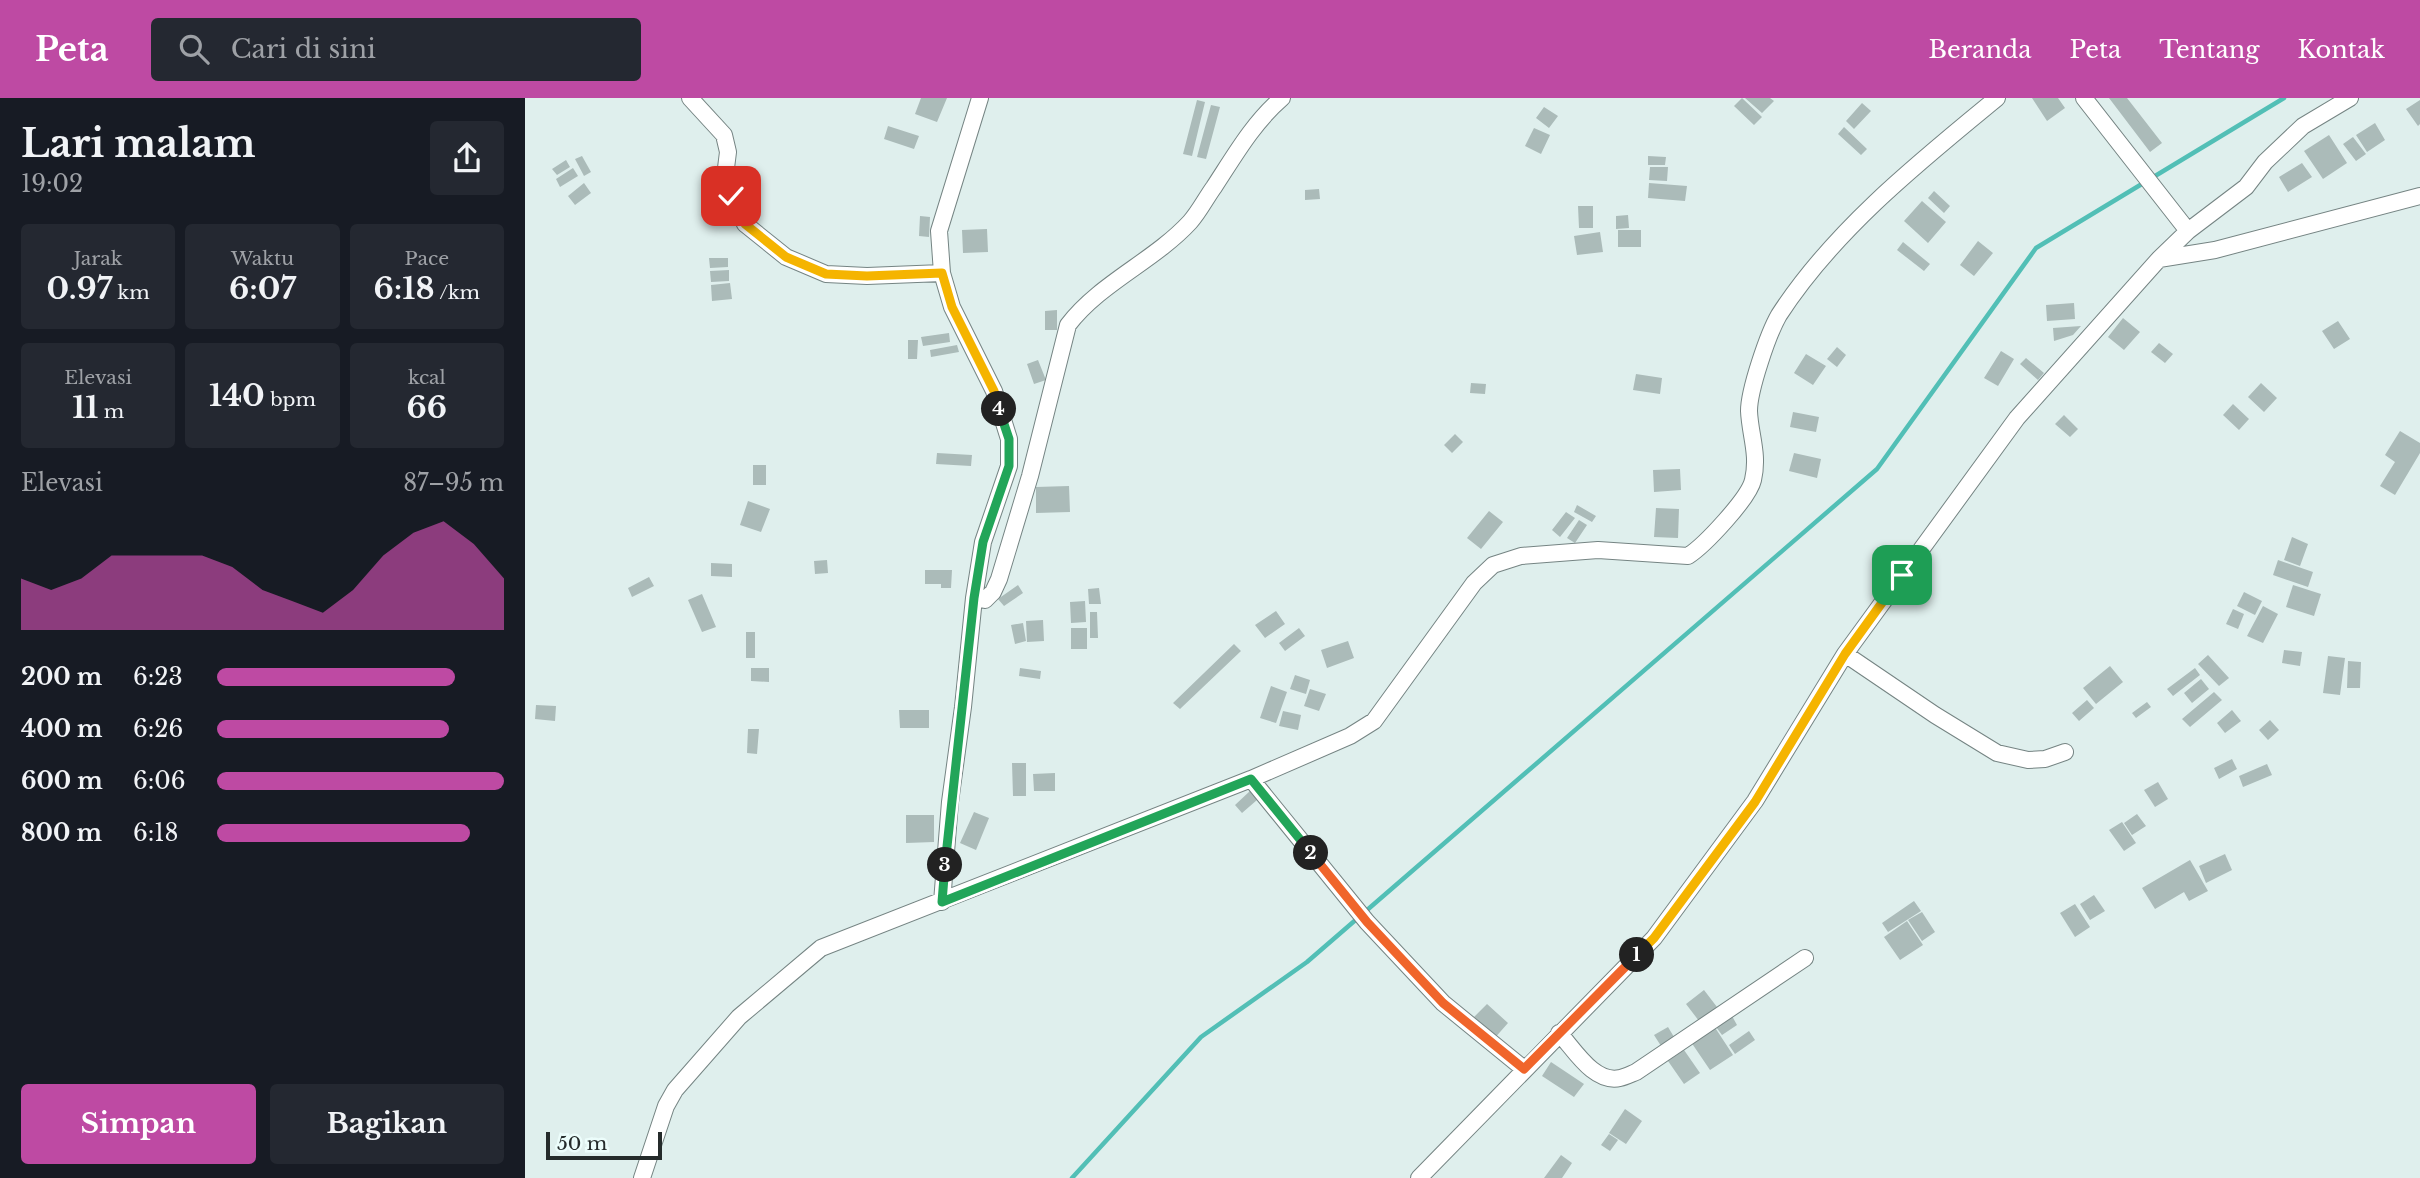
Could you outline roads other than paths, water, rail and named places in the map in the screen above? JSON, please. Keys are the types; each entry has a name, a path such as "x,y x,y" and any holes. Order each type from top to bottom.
{"street":[{"path":"690,98 724,135 731,196 745,224 786,257 826,274 867,276 942,273"},
{"path":"942,902 950,802 974,598 983,542 1009,466 1009,439 994,391 952,307 942,273 939,231 980,98"},
{"path":"974,598 985,600 993,592 999,579 1030,476 1068,326 1080,309 1127,275 1191,221 1246,138 1266,111 1282,98"},
{"path":"642,1178 666,1106 675,1090 739,1017 821,948 1251,779 1350,736 1374,721 1474,583 1493,565 1521,556 1598,550 1688,556 1699,548 1743,498 1753,480 1756,446 1749,412 1751,397 1778,317 1842,237 1914,166 1997,98"},
{"path":"2084,98 2188,231"},
{"path":"1419,1178 1654,938 1755,802 1845,654 2017,418 2159,259 2188,231 2246,187 2265,162 2303,126 2350,98"},
{"path":"2159,259 2215,250 2420,195"},
{"path":"1845,654 1997,753 2028,760 2045,759 2065,752"},
{"path":"1251,779 1367,922 1443,1003 1524,1069"},
{"path":"1559,1033 1596,1073 1606,1078 1619,1079 1636,1072 1805,958"}],"waterway":[{"path":"1072,1178 1201,1037 1307,962 1877,469 2036,248 2284,98"}]}
